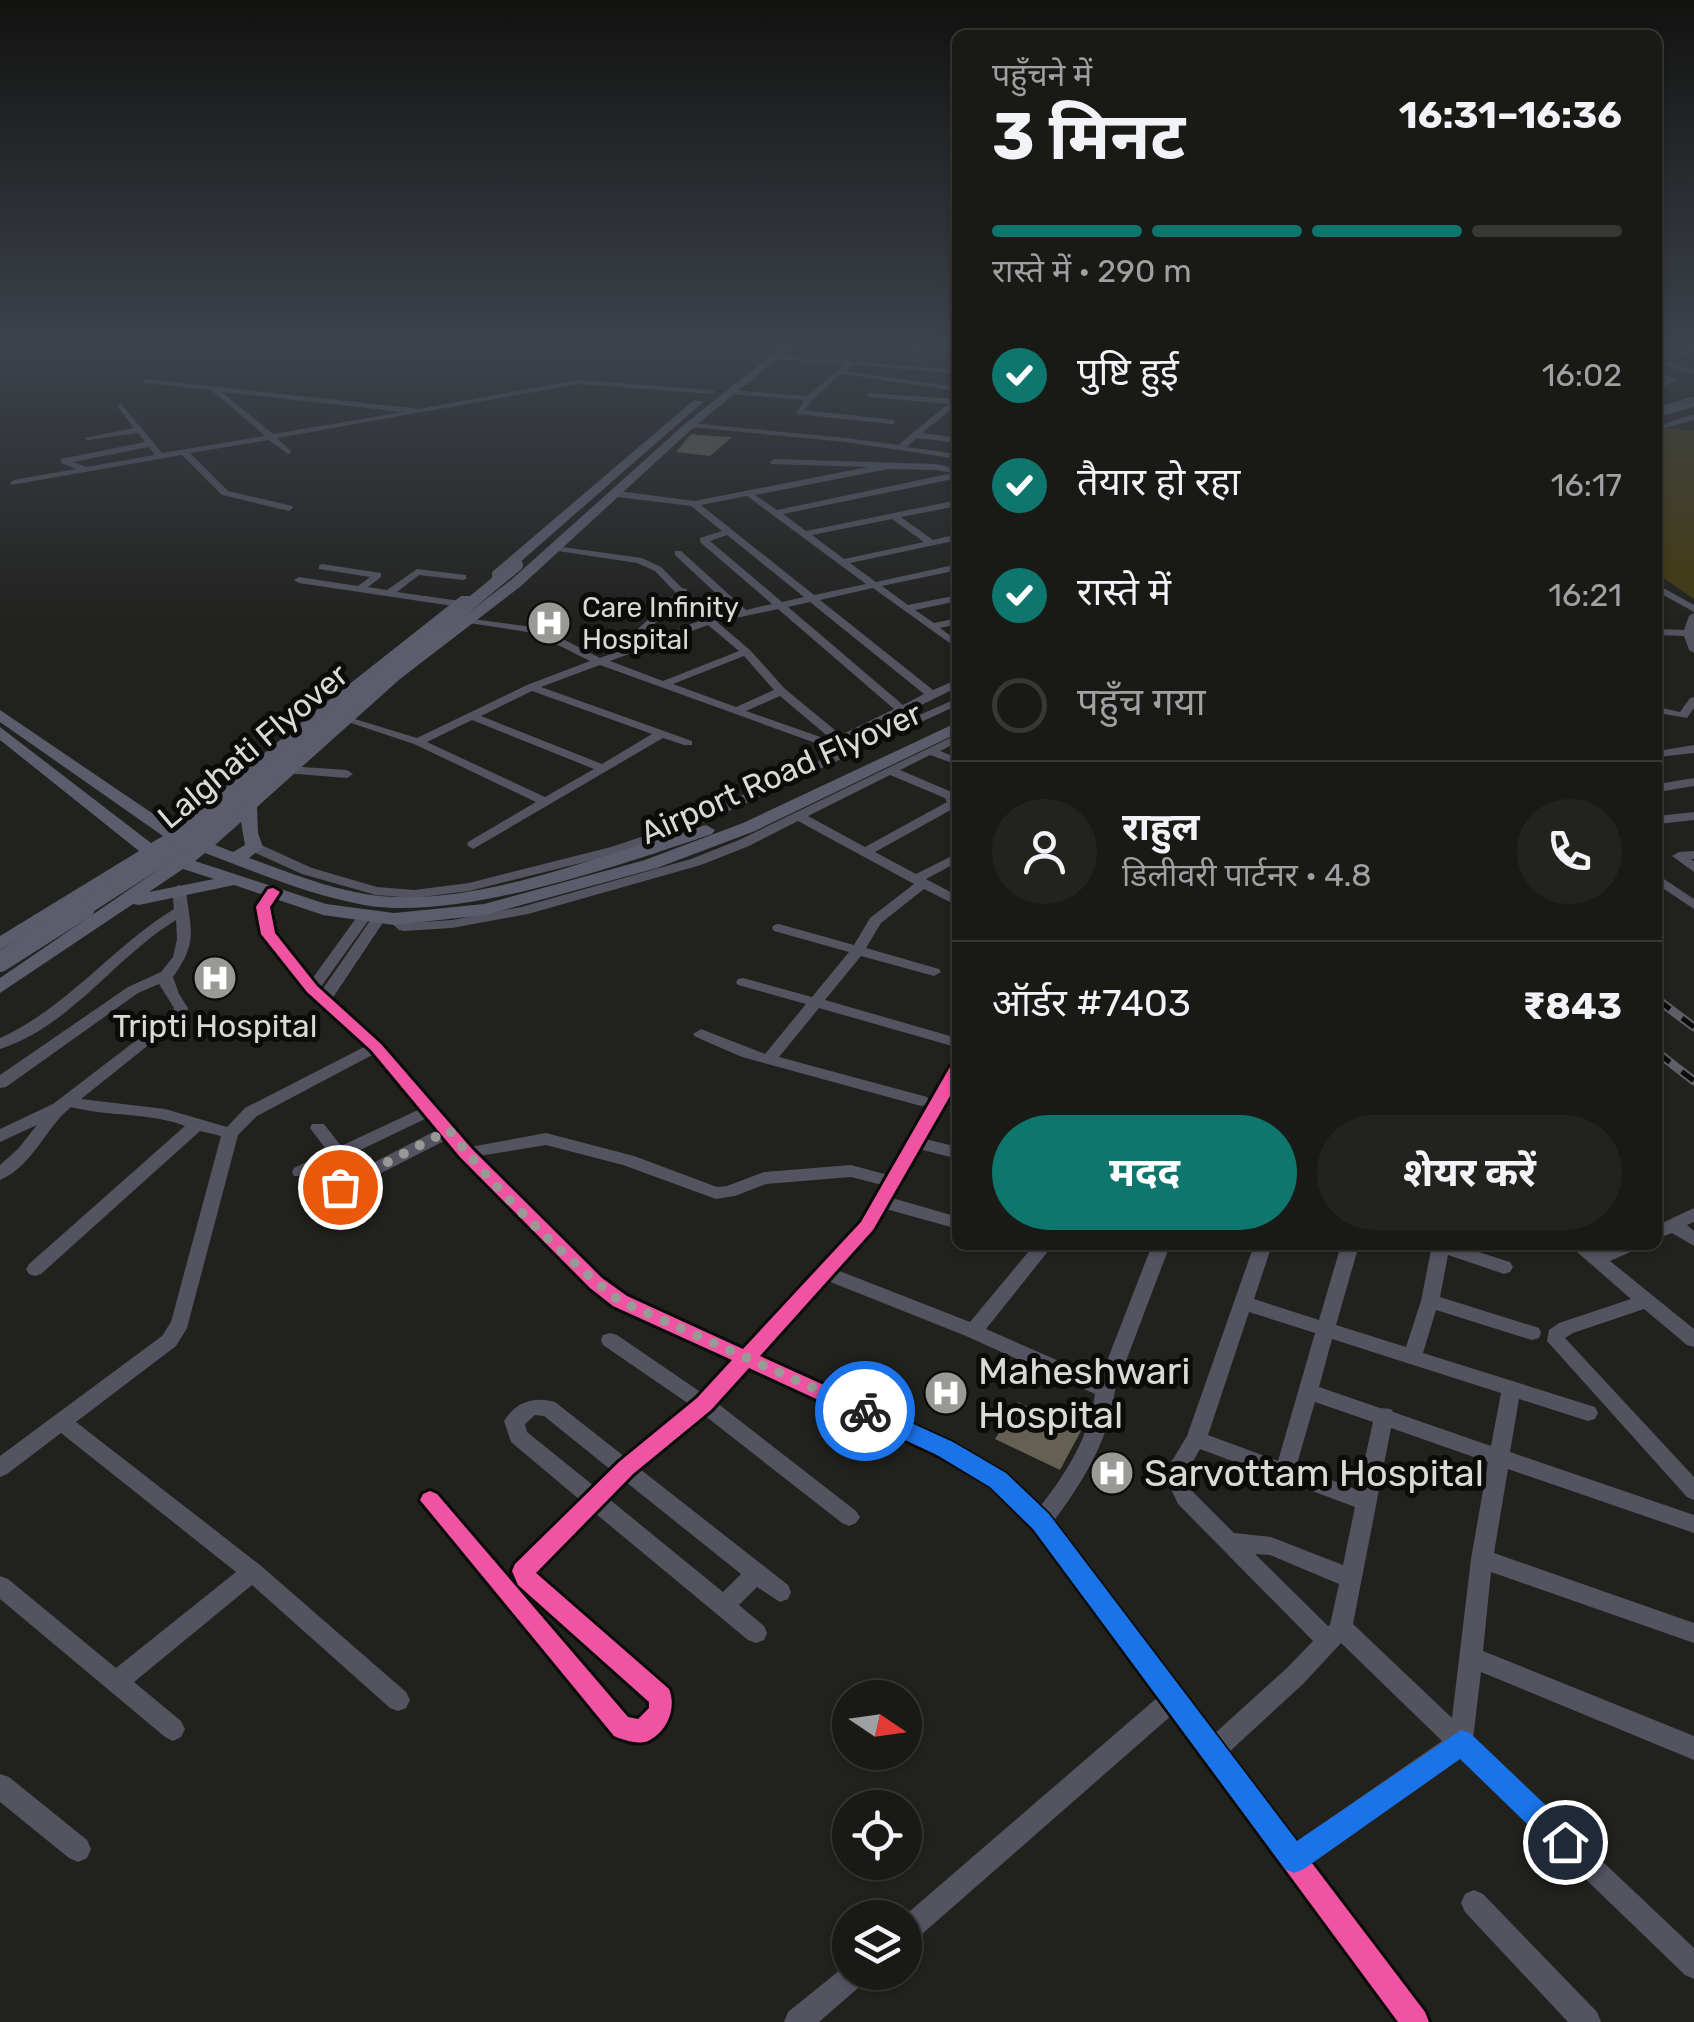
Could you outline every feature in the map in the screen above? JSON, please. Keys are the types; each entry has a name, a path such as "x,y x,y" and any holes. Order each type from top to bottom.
{"main road":[{"path":"0,944 174,836 319,714 522,559 651,440"},
{"path":"0,988 203,847 345,719 558,548 674,440"},
{"name":"Lalghati Flyover","path":"0,962 144,874 199,834 315,731 522,559"},
{"path":"0,715 174,836 203,847 246,852 339,895 413,903 482,894 631,856"},
{"name":"Airport Road Flyover","path":"0,732 151,852 322,909 379,918 485,909 740,816 952,717"},
{"name":"Airport Road Flyover","path":"631,856 749,827 952,730"},
{"path":"123,803 153,820 170,820 188,816 232,790"},
{"path":"246,852 248,807"},
{"path":"108,879 122,845 118,829"},
{"path":"121,905 179,889 240,880"}],"street":[{"path":"147,440 160,456"},
{"path":"14,483 252,440"},
{"path":"275,440 288,452"},
{"path":"836,440 900,448 952,466"},
{"path":"900,448 909,440"},
{"path":"85,470 64,461 150,444"},
{"path":"184,452 225,493 289,508"},
{"path":"774,462 952,467"},
{"path":"618,494 694,504 888,466"},
{"path":"775,513 952,468"},
{"path":"749,494 952,642"},
{"path":"694,504 931,694"},
{"path":"805,534 952,504"},
{"path":"892,516 932,543"},
{"path":"728,532 703,540 900,708"},
{"path":"842,562 952,538"},
{"path":"558,548 649,563 684,591 709,621 746,652 781,690 838,741 855,749"},
{"path":"678,553 743,613"},
{"path":"322,566 378,574 362,587"},
{"path":"418,742 596,660 709,621 952,569"},
{"path":"388,594 417,572 463,577"},
{"path":"299,580 460,604"},
{"path":"619,652 684,591"},
{"path":"1662,591 1694,612 1688,633 1694,650"},
{"path":"908,608 952,599"},
{"path":"469,620 537,630 596,660 809,740 838,741 952,685"},
{"path":"932,627 952,622"},
{"path":"1662,632 1688,633"},
{"path":"664,684 746,652"},
{"path":"532,687 688,744"},
{"path":"736,711 781,690"},
{"path":"1662,711 1684,716 1694,700"},
{"path":"631,856 952,703"},
{"path":"471,716 603,768"},
{"path":"345,719 418,742 546,802"},
{"path":"474,845 661,734"},
{"path":"318,994 379,918 404,927 452,924 536,908 696,862 952,741"},
{"path":"1662,754 1694,750"},
{"path":"930,751 952,760"},
{"path":"288,770 347,774"},
{"path":"890,770 952,800"},
{"path":"1662,787 1694,782"},
{"path":"866,852 952,804"},
{"path":"798,816 952,899"},
{"path":"1662,820 1694,816"},
{"path":"1694,855 1679,856 1694,868"},
{"path":"769,1059 889,907 952,861"},
{"path":"1662,882 1694,905"},
{"path":"1677,893 1694,888"},
{"path":"0,1083 133,990 164,976 184,947 179,889"},
{"path":"273,892 263,907 268,934 318,994 376,1047 466,1153 596,1283 620,1301 945,1449 998,1480 1041,1522 1415,2022"},
{"path":"0,1044 44,1023 131,950 146,931 180,912"},
{"path":"779,928 934,972"},
{"path":"0,1136 64,1104 178,1015 181,1008 165,986 164,976"},
{"path":"743,982 952,1041"},
{"path":"702,1034 769,1059 921,1101"},
{"path":"0,1468 168,1342 180,1323 230,1133 251,1112 376,1047"},
{"path":"430,1500 622,1728 643,1731 660,1713 661,1697 526,1578 524,1571 626,1468 704,1404 826,1273 884,1202 950,1091"},
{"path":"64,1104 160,1111 230,1133"},
{"path":"0,1174 24,1153 64,1104"},
{"path":"300,1172 431,1110"},
{"path":"35,1269 197,1125"},
{"path":"318,1128 338,1154"},
{"path":"340,1187 449,1130"},
{"path":"466,1153 528,1140 570,1142 716,1193 728,1192 752,1180 851,1171 894,1183"},
{"path":"916,1144 952,1152"},
{"path":"884,1202 952,1221"},
{"path":"1666,1229 1694,1214"},
{"path":"1666,1229 1694,1240"},
{"path":"972,1331 1038,1250"},
{"path":"1041,1522 1073,1478 1104,1414 1104,1390 1159,1250"},
{"path":"1261,1250 1196,1439 1174,1474 1185,1498 1334,1634 1461,1742 1694,1966"},
{"path":"1285,1470 1348,1250"},
{"path":"1412,1358 1430,1300 1438,1250"},
{"path":"1451,1250 1504,1267"},
{"path":"1584,1250 1694,1340"},
{"path":"1596,1260 1618,1250"},
{"path":"826,1273 972,1331 1104,1390"},
{"path":"1430,1300 1532,1333"},
{"path":"1646,1301 1566,1328 1556,1334 1556,1341 1694,1491"},
{"path":"1244,1303 1588,1413"},
{"path":"610,1340 704,1404 849,1516"},
{"path":"1294,1859 1461,1742 1482,1559 1511,1390"},
{"path":"1306,1391 1694,1524"},
{"path":"756,1633 518,1436 514,1421 531,1407 548,1408 780,1592"},
{"path":"1214,1750 1296,1676 1334,1634 1350,1578 1384,1415"},
{"path":"61,1422 252,1572 398,1700"},
{"path":"1196,1439 1365,1502"},
{"path":"1233,1542 1270,1546 1350,1578"},
{"path":"1482,1559 1694,1633"},
{"path":"116,1682 252,1572"},
{"path":"724,1607 756,1573"},
{"path":"0,1586 173,1729"},
{"path":"1470,1656 1694,1748"},
{"path":"922,1917 1173,1700"},
{"path":"0,1786 78,1849"},
{"path":"1474,1903 1587,2022"},
{"path":"798,2022 835,1990"}],"shaded area":[{"path":"1662,440 1694,440 1694,599 1662,577"}],"building":[{"path":"686,440 728,440 710,456 676,452"},
{"path":"1018,1402 1081,1431 1060,1470 995,1439"}],"railway":[{"path":"1662,1003 1694,1027"},
{"path":"1662,1056 1694,1081"}],"cycle path":[{"path":"273,892 263,907 268,934 312,989 376,1047 466,1153 596,1283 620,1301 945,1449 998,1480 1041,1522 1415,2022"},
{"path":"430,1500 622,1728 643,1731 660,1713 661,1697 526,1578 523,1571 626,1468 704,1404 867,1226 952,1077"}],"way so far":[{"path":"340,1187 449,1130 466,1153 596,1283 620,1301 865,1411"}],"place":[{"name":"Care Infinity Hospital","path":"549,623"},
{"name":"Tripti Hospital","path":"215,978"},
{"name":"Maheshwari Hospital","path":"946,1393"},
{"name":"Sarvottam Hospital","path":"1112,1473"}],"route":[{"path":"865,1411 945,1449 998,1480 1041,1522 1294,1859 1461,1742 1565,1842"}]}
